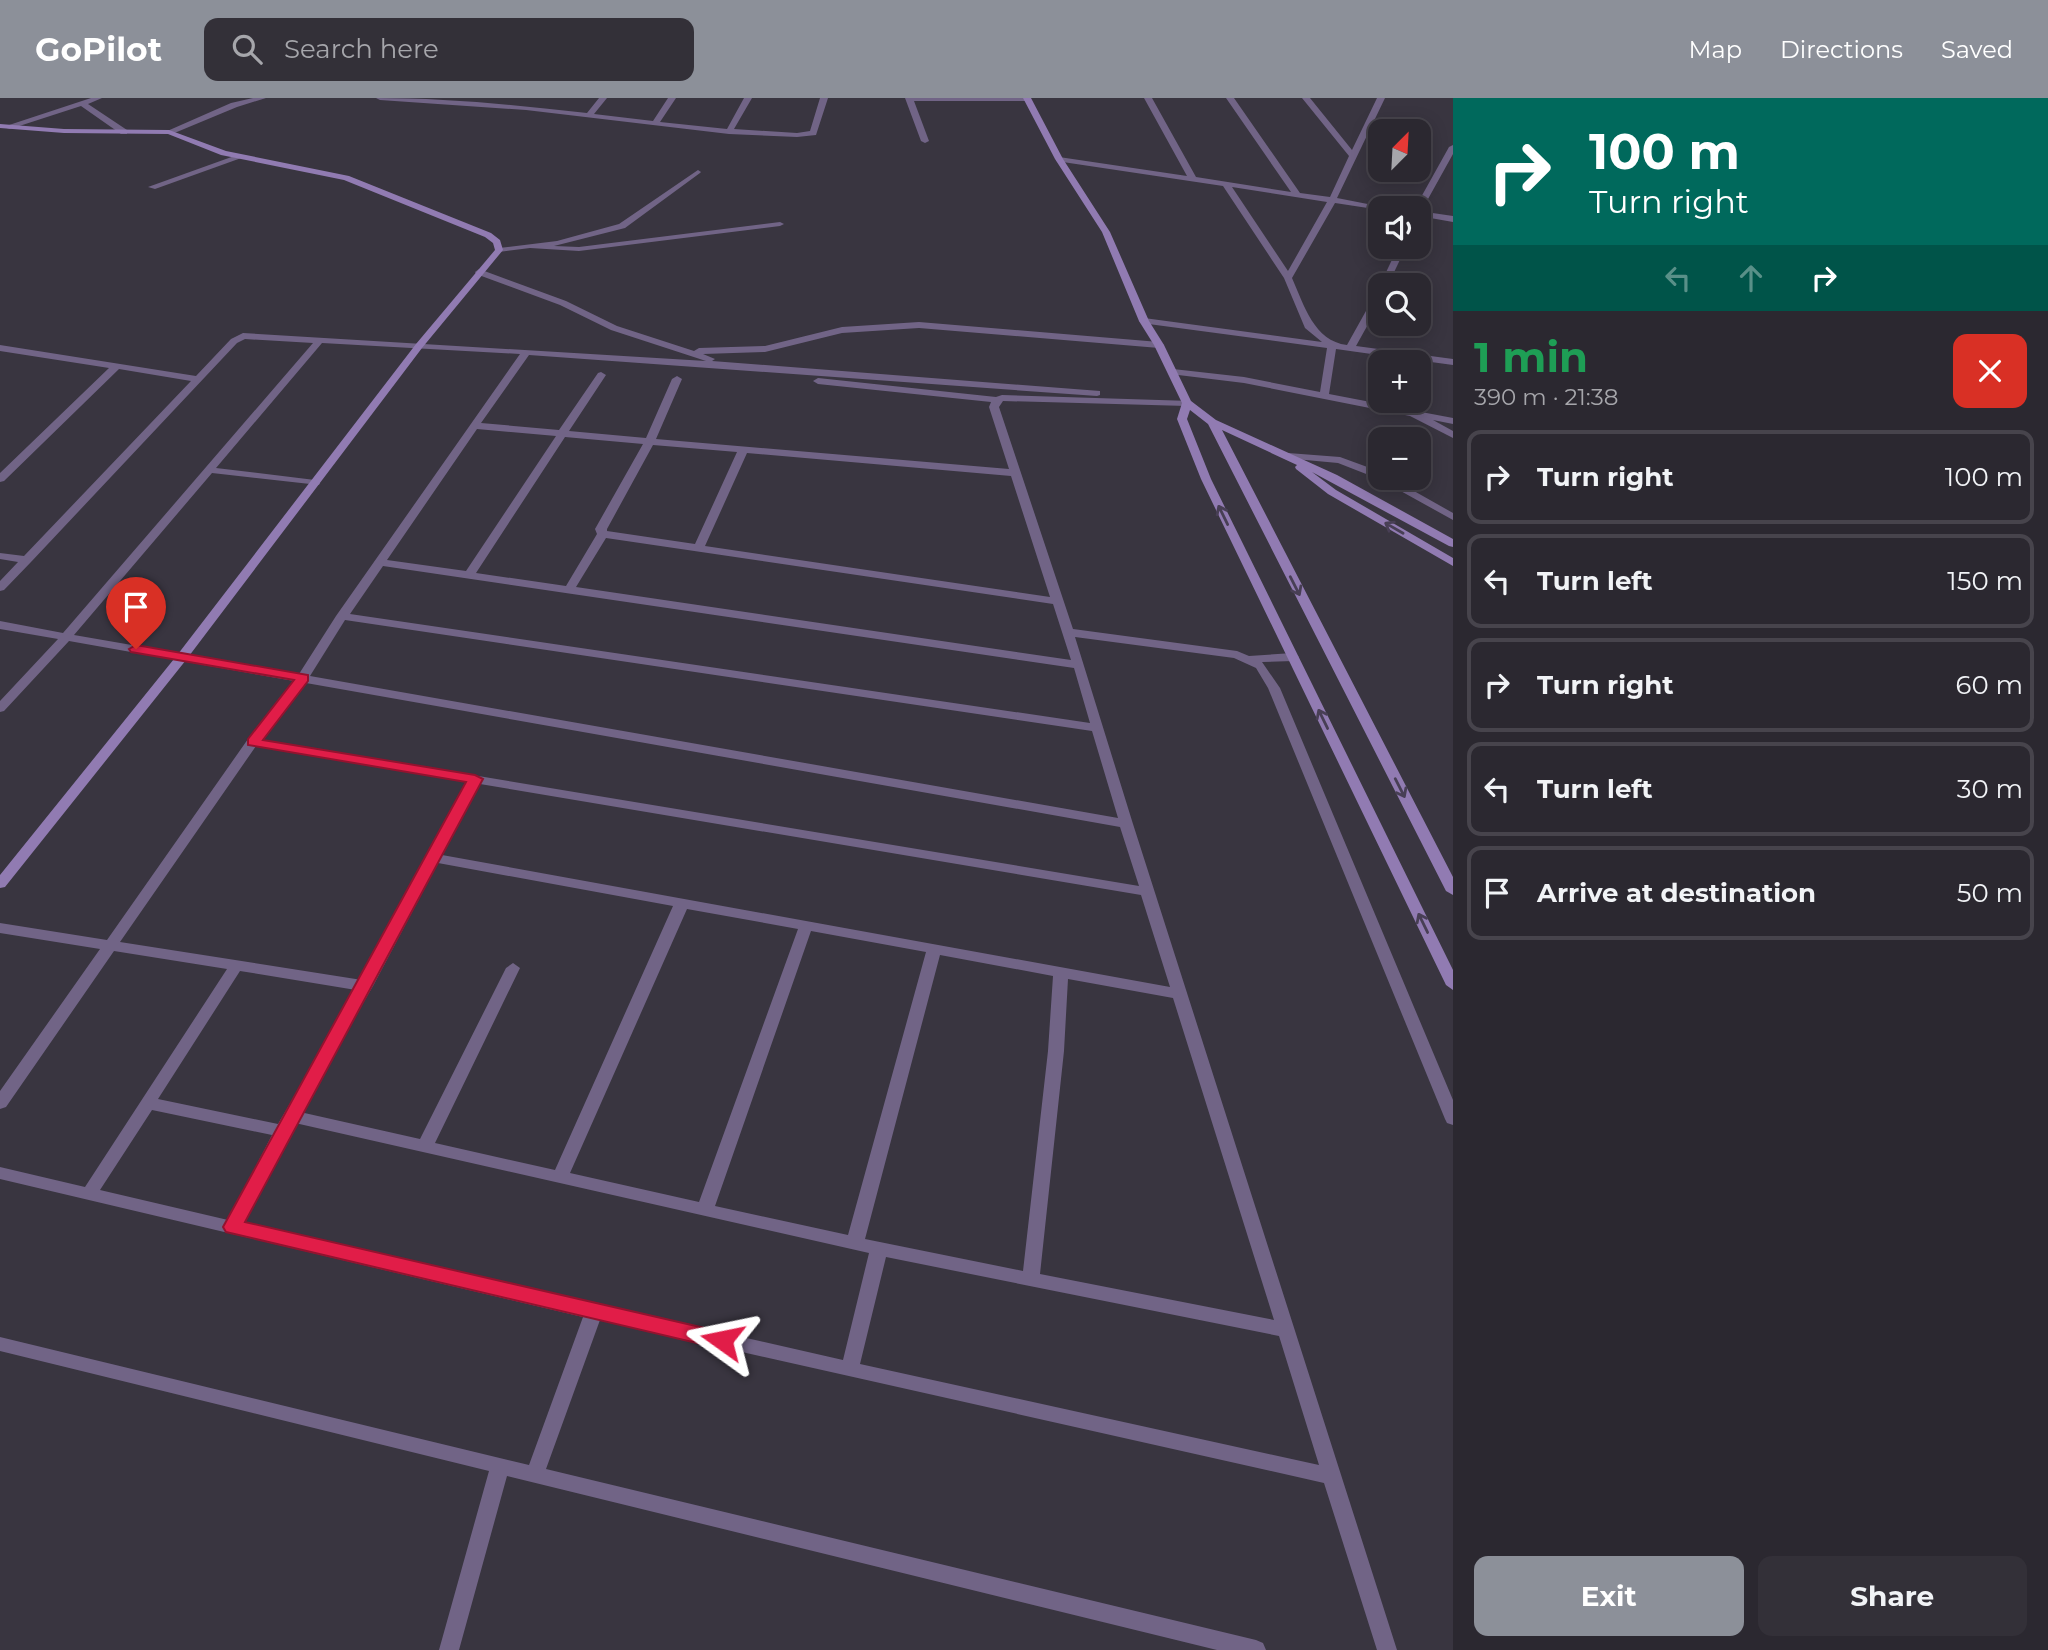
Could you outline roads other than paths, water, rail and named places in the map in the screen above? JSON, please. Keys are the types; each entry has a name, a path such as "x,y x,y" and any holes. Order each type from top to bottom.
{"street":[{"path":"4,127 98,98"},
{"path":"239,98 248,100"},
{"path":"4,127 169,132 248,100 262,98"},
{"path":"380,98 453,100 729,132 807,135 816,128 824,98"},
{"path":"526,108 534,98"},
{"path":"589,116 603,98"},
{"path":"655,124 672,98"},
{"path":"729,132 748,98"},
{"path":"1148,98 1193,179"},
{"path":"1230,98 1298,196"},
{"path":"1306,98 1353,156"},
{"path":"1288,278 1332,201 1381,98"},
{"path":"925,141 909,99 1027,99 1059,159 1106,232 1144,321 1160,345 1187,403 1212,421 1333,477 1453,544"},
{"path":"81,103 124,132"},
{"path":"0,884 183,657 419,346 499,250 497,242 488,235 370,185 318,171 240,157 201,146 169,132"},
{"path":"1427,196 1453,148"},
{"path":"152,187 240,157"},
{"path":"1059,159 1368,206"},
{"path":"1226,185 1288,278 1310,328 1332,345"},
{"path":"1431,214 1453,219"},
{"path":"479,272 563,303 614,328 691,351 723,365 787,378 997,400 1187,403"},
{"path":"1351,346 1368,316"},
{"path":"1144,321 1376,350"},
{"path":"691,351 748,351 842,330 919,325 1160,345"},
{"path":"0,588 243,336 723,365 1129,396"},
{"path":"2,704 66,637 321,339"},
{"path":"1325,395 1332,345"},
{"path":"0,348 199,379"},
{"path":"0,1103 253,742 303,678 342,616 526,352"},
{"path":"1431,359 1453,362"},
{"path":"0,479 116,367"},
{"path":"1173,372 1368,404"},
{"path":"470,575 601,375"},
{"path":"569,590 603,534 601,529 650,441 677,379"},
{"path":"997,400 994,407 1014,473 1068,632 1387,1650"},
{"path":"1187,403 1182,419 1206,480 1453,985"},
{"path":"1413,413 1453,435"},
{"path":"1416,413 1453,421"},
{"path":"1182,419 1212,421"},
{"path":"1212,421 1453,891"},
{"path":"475,426 1014,473"},
{"path":"698,549 744,449"},
{"path":"1288,456 1340,460 1368,471"},
{"path":"1288,456 1332,492 1453,563"},
{"path":"209,470 315,483"},
{"path":"1406,490 1453,516"},
{"path":"603,534 1057,601"},
{"path":"0,556 27,560"},
{"path":"380,562 1078,664"},
{"path":"342,616 1098,728"},
{"path":"0,625 1126,824"},
{"path":"1068,632 1210,650 1251,659 1293,657"},
{"path":"1251,659 1261,666 1274,688 1453,1119"},
{"path":"253,742 1148,892"},
{"path":"233,1227 286,1123 366,986 475,779"},
{"path":"434,858 1061,974 1180,993"},
{"path":"560,1177 682,903"},
{"path":"705,1210 806,926"},
{"path":"0,928 366,986"},
{"path":"855,1243 934,949"},
{"path":"89,1194 236,966"},
{"path":"425,1146 513,968"},
{"path":"1031,1277 1056,1051 1061,974"},
{"path":"148,1103 425,1146 879,1249 1031,1277 1286,1330"},
{"path":"0,1173 594,1312 1332,1476"},
{"path":"850,1369 879,1249"},
{"path":"535,1474 594,1312"},
{"path":"0,1344 1256,1650"},
{"path":"449,1650 500,1466"}],"lane":[{"path":"533,247 622,226 698,172"},
{"path":"499,250 533,247 587,249 780,224"}]}
